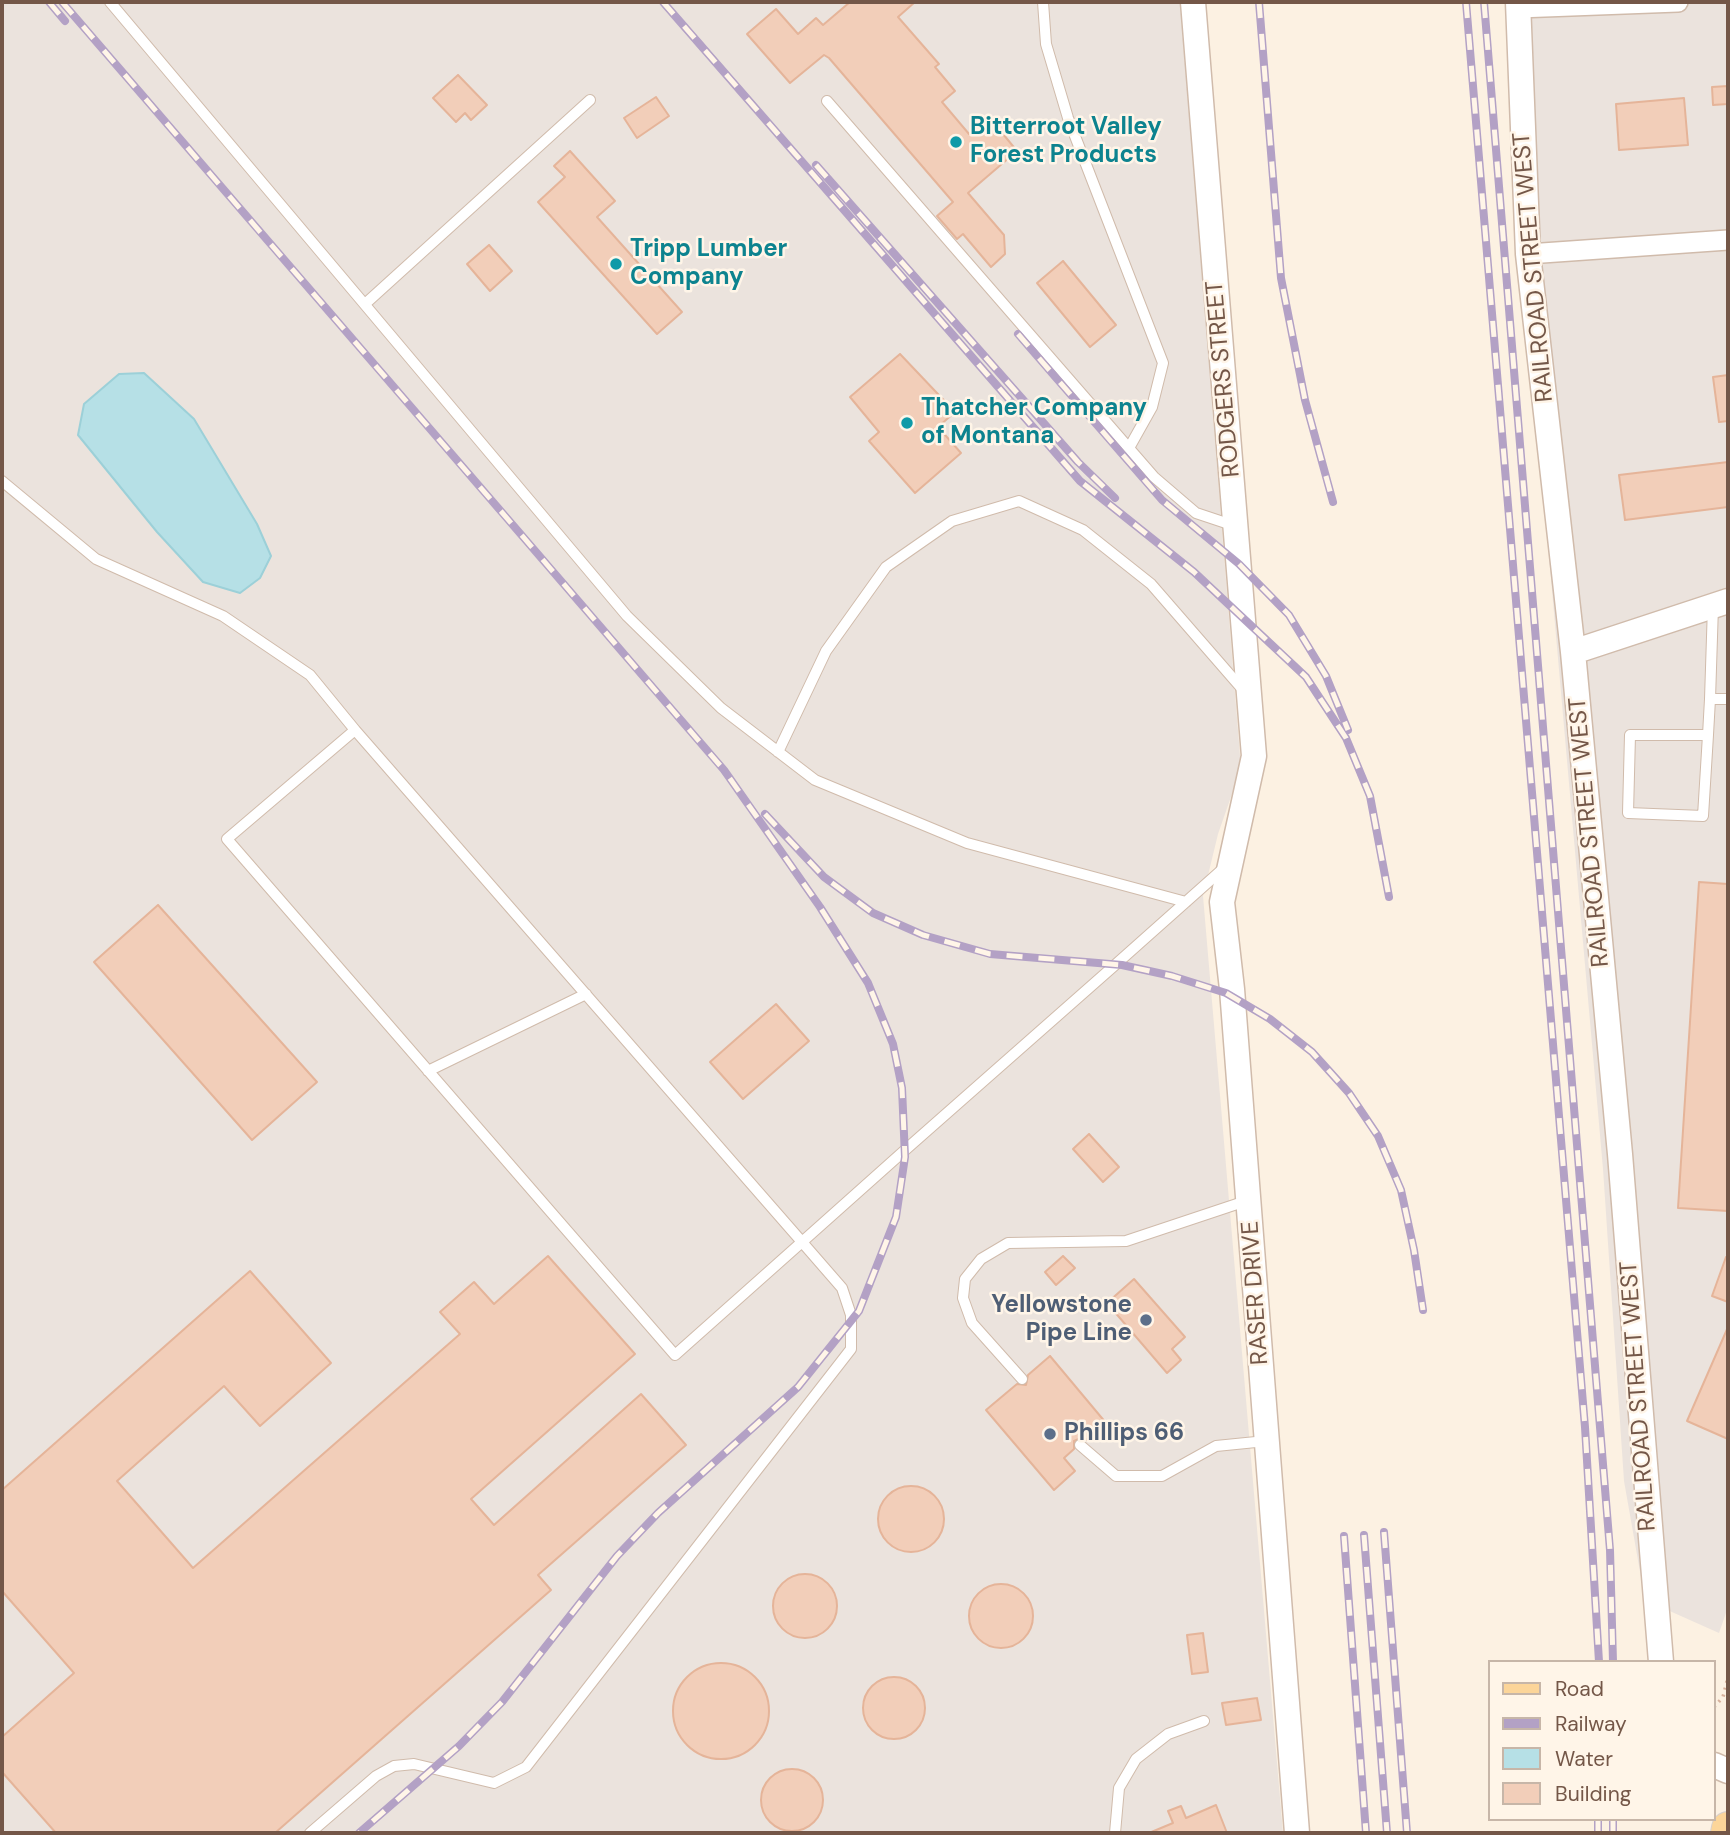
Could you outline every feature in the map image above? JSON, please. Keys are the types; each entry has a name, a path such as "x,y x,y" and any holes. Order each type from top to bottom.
{"main road":[{"path":"1727,1833 1728,1828"}],"street":[{"name":"RODGERS STREET","path":"1194,2 1254,756"},
{"path":"1518,5 1678,2"},
{"name":"RAILROAD STREET WEST","path":"1518,5 1528,254 1573,652 1620,1154 1661,1660"},
{"path":"1528,254 1728,240"},
{"path":"1573,652 1721,603"},
{"name":"RASER DRIVE","path":"1254,756 1222,902 1232,989 1297,1833"}],"lane":[{"path":"110,2 627,616 721,709 815,780 967,843 1186,902"},
{"path":"1043,2 1046,44 1068,118 1163,363 1152,407 1129,448"},
{"path":"365,304 590,100"},
{"path":"827,101 1154,477 1196,513 1236,526"},
{"path":"2,481 96,559 223,616 310,675 355,730 803,1242 842,1289 851,1315 851,1349 527,1768 494,1783 414,1764 394,1766 376,1776 310,1833"},
{"path":"778,752 826,652 886,567 952,521 1019,501 1083,530 1151,584 1250,699"},
{"path":"1708,735 1630,735 1628,813 1703,816 1708,735 1710,699 1721,603"},
{"path":"1710,699 1728,699"},
{"path":"355,730 227,839 675,1354 1232,861"},
{"path":"428,1070 586,994"},
{"path":"1022,1380 972,1323 963,1298 965,1279 981,1259 1008,1243 1126,1241 1249,1201"},
{"path":"1080,1445 1116,1476 1162,1476 1216,1446 1267,1441"},
{"path":"1115,1833 1119,1788 1136,1759 1168,1734 1204,1721"}],"path":[{"path":"1716,1705 1723,1697 1728,1677"}],"shaded area":[{"path":"2,2 1180,2 1241,768 1218,834 1203,896 1283,1833 2,1833"},
{"path":"1506,2 1728,2 1728,1607 1719,1633 1645,1600 1624,1481 1603,1169 1531,352"}],"water":[{"path":"144,373 194,419 257,524 271,556 260,578 240,593 203,582 157,532 78,435 84,404 119,374"}],"building":[{"name":"Bitterroot Valley Forest Products","path":"850,2 915,2 898,17 939,64 935,67 955,91 942,102 969,134 989,117 1017,151 968,193 1004,235 1005,254 991,267 963,234 957,239 937,216 953,202 829,58 824,55 790,83 747,34 776,9 798,34 816,18 823,25"},
{"path":"458,75 487,105 471,120 465,113 456,122 433,98"},
{"path":"1728,86 1728,104 1713,105 1712,87"},
{"path":"656,97 669,116 637,138 624,118"},
{"path":"1684,98 1688,145 1619,150 1616,104"},
{"name":"Tripp Lumber Company","path":"570,151 615,201 597,217 682,312 657,334 538,202 565,177 554,166"},
{"path":"489,245 512,271 490,291 467,264"},
{"path":"1063,261 1116,325 1090,347 1037,283"},
{"name":"Thatcher Company of Montana","path":"900,354 955,412 938,427 961,453 915,493 869,441 879,432 850,397"},
{"path":"1728,375 1728,421 1719,422 1713,377"},
{"path":"1728,462 1728,507 1625,520 1619,475"},
{"path":"1699,882 1728,884 1728,1211 1678,1208"},
{"path":"158,905 317,1082 252,1140 94,962"},
{"path":"776,1004 809,1041 743,1099 710,1062"},
{"path":"1089,1134 1119,1167 1103,1182 1073,1149"},
{"path":"548,1256 635,1354 471,1499 494,1525 641,1394 686,1445 538,1575 551,1590 275,1833 56,1833 2,1772 2,1737 74,1673 2,1591 2,1490 250,1271 331,1363 260,1426 224,1386 117,1481 193,1568 460,1334 440,1312 474,1282 494,1304"},
{"path":"1063,1256 1075,1268 1056,1285 1045,1272"},
{"path":"1726,1257 1728,1258 1728,1302 1712,1296"},
{"name":"Yellowstone Pipe Line","path":"1134,1279 1185,1337 1172,1349 1181,1360 1167,1373 1107,1303"},
{"path":"1728,1327 1728,1439 1687,1421"},
{"name":"Phillips 66","path":"1050,1356 1106,1423 1086,1440 1081,1438 1074,1441 1074,1449 1064,1458 1075,1471 1054,1490 986,1410 1017,1384 1026,1385 1028,1375"},
{"path":"904,1486 918,1486 930,1491 939,1500 944,1519 942,1532 935,1543 918,1552 904,1552 892,1547 883,1538 878,1526 878,1512 883,1500 892,1491"},
{"path":"805,1574 823,1580 831,1588 837,1606 831,1624 823,1632 805,1638 787,1632 779,1624 773,1606 779,1588 787,1580"},
{"path":"1001,1584 1013,1586 1024,1593 1031,1604 1031,1628 1024,1639 1013,1646 1001,1648 989,1646 978,1639 971,1628 969,1616 971,1604 978,1593 989,1586"},
{"path":"1203,1633 1208,1672 1192,1674 1187,1635"},
{"path":"721,1663 739,1667 755,1677 765,1693 769,1711 765,1729 755,1745 739,1755 721,1759 703,1755 687,1745 677,1729 673,1711 677,1693 687,1677 703,1667"},
{"path":"894,1677 906,1679 916,1686 923,1696 923,1720 916,1730 906,1737 894,1739 882,1737 872,1730 865,1720 863,1708 865,1696 872,1686 882,1679"},
{"path":"1257,1698 1261,1720 1226,1725 1222,1703"},
{"path":"792,1769 804,1771 814,1778 821,1788 821,1812 814,1822 804,1829 792,1831 780,1829 770,1822 763,1812 761,1800 763,1788 770,1778 780,1771"},
{"path":"1216,1805 1227,1833 1149,1833 1173,1823 1168,1811 1181,1806 1186,1818"}],"railway":[{"path":"49,2 65,21"},
{"path":"62,2 724,770 820,907 868,983 893,1044 902,1088 905,1157 896,1217 859,1311 798,1387 658,1513 617,1556 502,1702 459,1746 359,1833"},
{"path":"663,2 1080,481 1194,572 1306,677 1346,738 1370,796 1389,897"},
{"path":"1259,2 1281,278 1305,400 1333,502"},
{"path":"1466,2 1585,1427 1599,1660"},
{"path":"1484,2 1610,1550 1613,1660"},
{"path":"816,165 1078,462 1115,498"},
{"path":"1018,334 1162,500 1239,564 1289,615 1326,676 1348,730"},
{"path":"765,814 824,877 873,913 923,935 990,954 1122,965 1172,976 1226,993 1270,1019 1312,1052 1349,1093 1378,1136 1401,1190 1423,1310"},
{"path":"1384,1532 1407,1833"},
{"path":"1364,1535 1387,1833"},
{"path":"1344,1536 1366,1833"},
{"path":"1598,1821 1598,1833"},
{"path":"1613,1821 1613,1833"}],"place":[{"name":"Bitterroot Valley Forest Products","path":"956,142"},
{"name":"Tripp Lumber Company","path":"616,264"},
{"name":"Thatcher Company of Montana","path":"907,423"},
{"name":"Yellowstone Pipe Line","path":"1146,1320"},
{"name":"Phillips 66","path":"1050,1434"}]}
